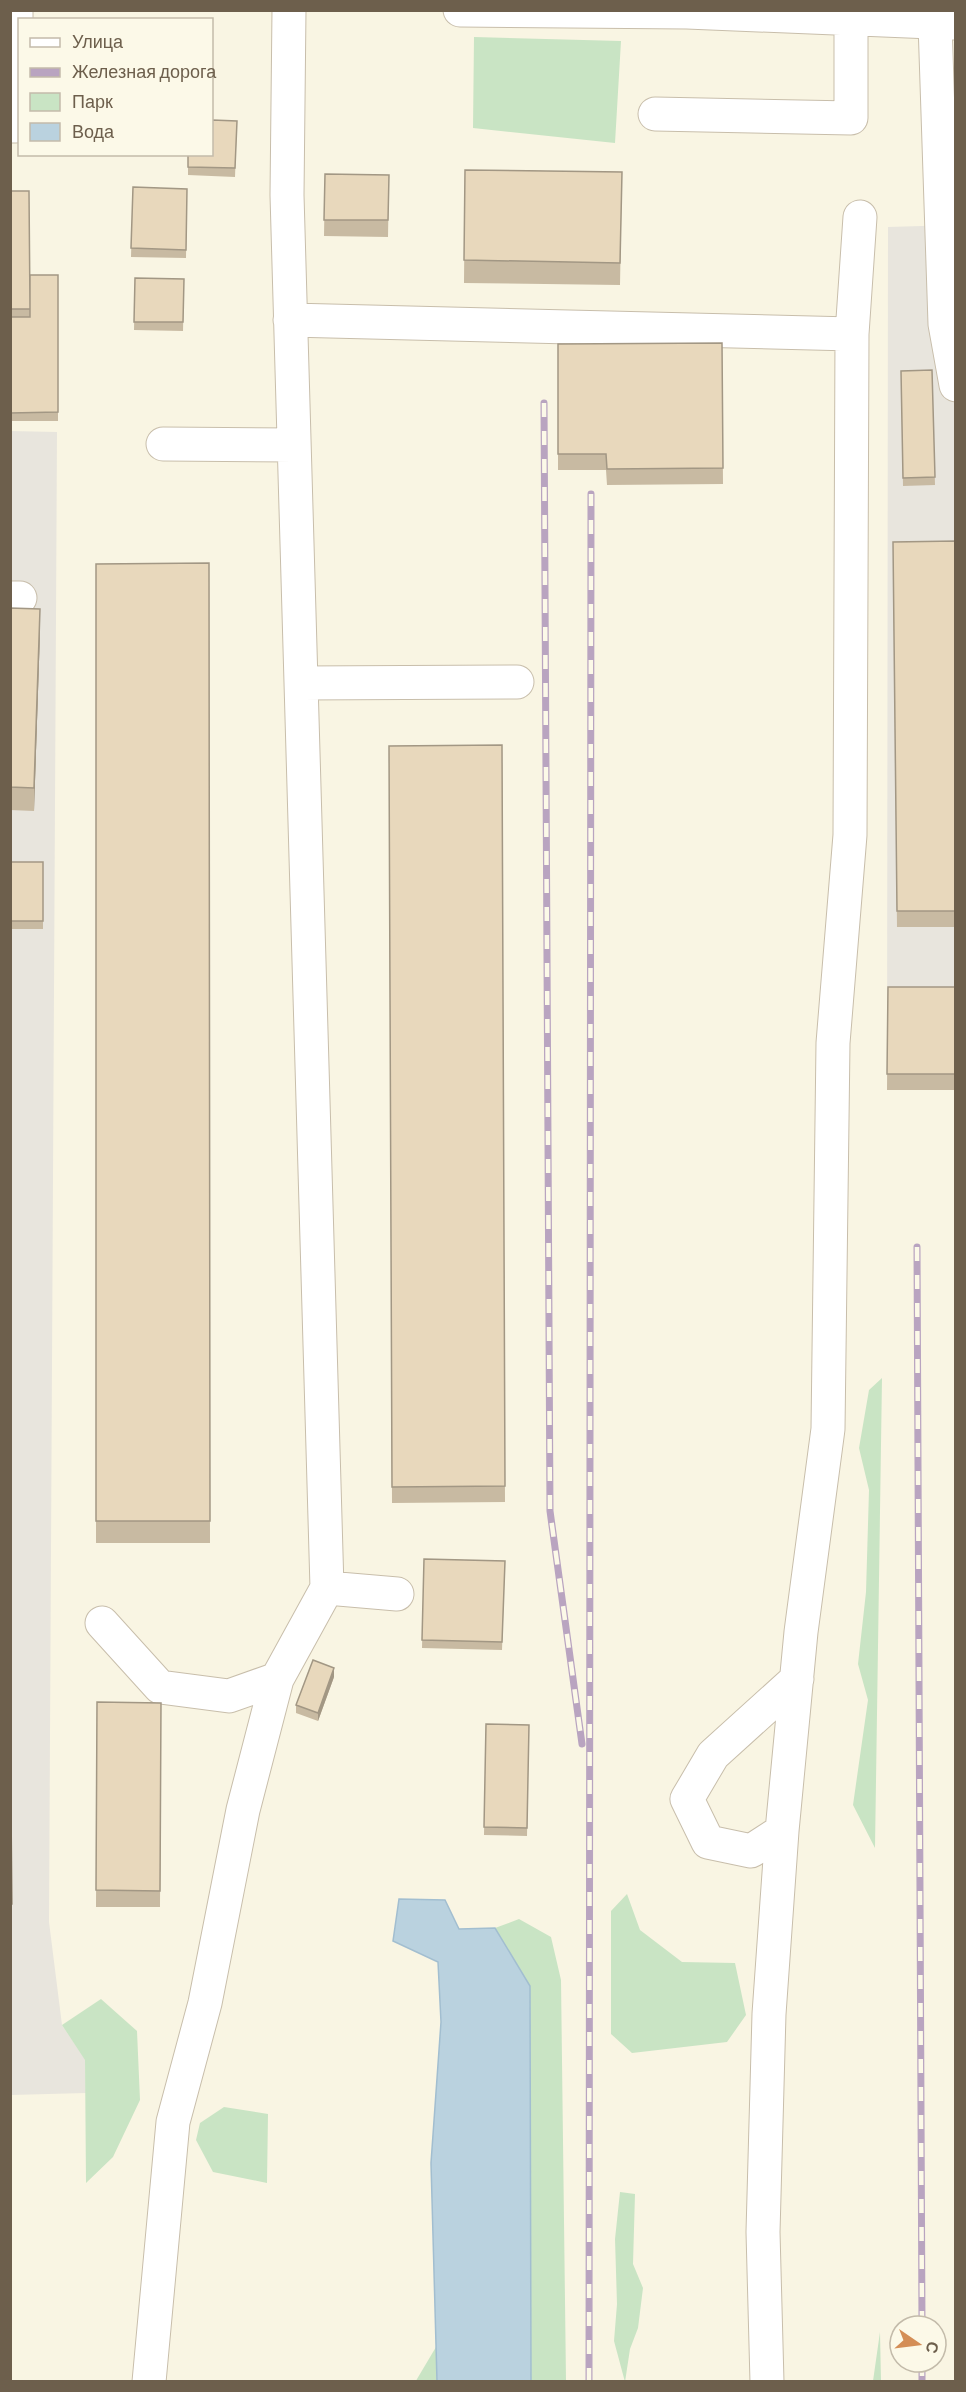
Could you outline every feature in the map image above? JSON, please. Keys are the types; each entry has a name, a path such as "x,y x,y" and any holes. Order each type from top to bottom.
{"street":[{"path":"10,126 16,126 16,10"},
{"path":"149,2382 173,2122 206,2003 243,1810 277,1679 327,1588 290,321 287,195 289,10"},
{"path":"460,10 687,11 945,23 950,324 956,385"},
{"path":"655,114 851,118 851,19"},
{"path":"767,2382 763,2232 769,2014 782,1831 797,1679 828,1429 832,1043 850,835 852,334 860,218"},
{"path":"290,321 852,334"},
{"path":"163,444 294,445"},
{"path":"301,683 517,682"},
{"path":"327,1588 397,1594"},
{"path":"102,1623 160,1687 229,1696 277,1679"},
{"path":"782,1831 751,1851 708,1842 687,1798 713,1755 797,1679"}],"shaded area":[{"path":"955,225 955,1090 887,1090 888,227"},
{"path":"10,431 57,432 49,1922 62,2025 85,2059 86,2093 11,2095"}],"green space":[{"path":"474,37 621,41 615,143 473,128"},
{"path":"882,1378 875,1848 853,1805 868,1700 858,1664 866,1592 869,1490 859,1448 869,1390"},
{"path":"627,1894 640,1930 682,1962 735,1963 746,2015 727,2042 632,2053 611,2034 611,1911"},
{"path":"519,1919 551,1937 561,1980 566,2381 531,2381 530,1987 495,1928"},
{"path":"101,1999 137,2031 140,2100 113,2157 86,2183 85,2060 62,2025"},
{"path":"224,2107 268,2114 267,2183 213,2172 196,2140 200,2123"},
{"path":"620,2192 635,2194 633,2264 643,2288 638,2328 630,2349 625,2382 614,2341 617,2304 615,2239"},
{"path":"880,2332 881,2381 873,2381"},
{"path":"436,2347 437,2381 416,2381 417,2379"}],"water":[{"path":"399,1899 445,1900 459,1929 495,1928 530,1986 531,2381 437,2381 431,2163 441,2022 438,1962 393,1941"}],"building":[{"path":"213,120 237,121 235,168 188,167 188,156 213,156"},
{"path":"465,170 622,172 620,263 464,260"},
{"path":"325,174 389,175 388,220 324,220"},
{"path":"133,187 187,189 186,250 131,248"},
{"path":"10,191 29,191 30,309 10,309"},
{"path":"30,275 58,275 58,412 10,413 10,317 30,317"},
{"path":"135,278 184,279 183,322 134,322"},
{"path":"722,343 723,468 607,469 606,454 558,454 558,344"},
{"path":"932,370 935,477 903,478 901,371"},
{"path":"956,541 956,911 897,911 893,542"},
{"path":"209,563 210,1521 96,1521 96,564"},
{"path":"10,608 40,609 34,788 10,787"},
{"path":"502,745 505,1486 392,1487 389,746"},
{"path":"10,862 43,862 43,921 10,921"},
{"path":"888,987 956,987 956,1074 887,1074"},
{"path":"424,1559 505,1561 502,1642 422,1640"},
{"path":"313,1660 334,1668 318,1713 296,1705"},
{"path":"97,1702 161,1703 160,1891 96,1890"},
{"path":"10,1722 12,1904 10,1904"},
{"path":"486,1724 529,1725 527,1828 484,1827"}],"railway":[{"path":"544,403 550,1511 582,1744"},
{"path":"589,2382 591,494"},
{"path":"917,1247 922,2314"},
{"path":"922,2374 922,2382"}]}
